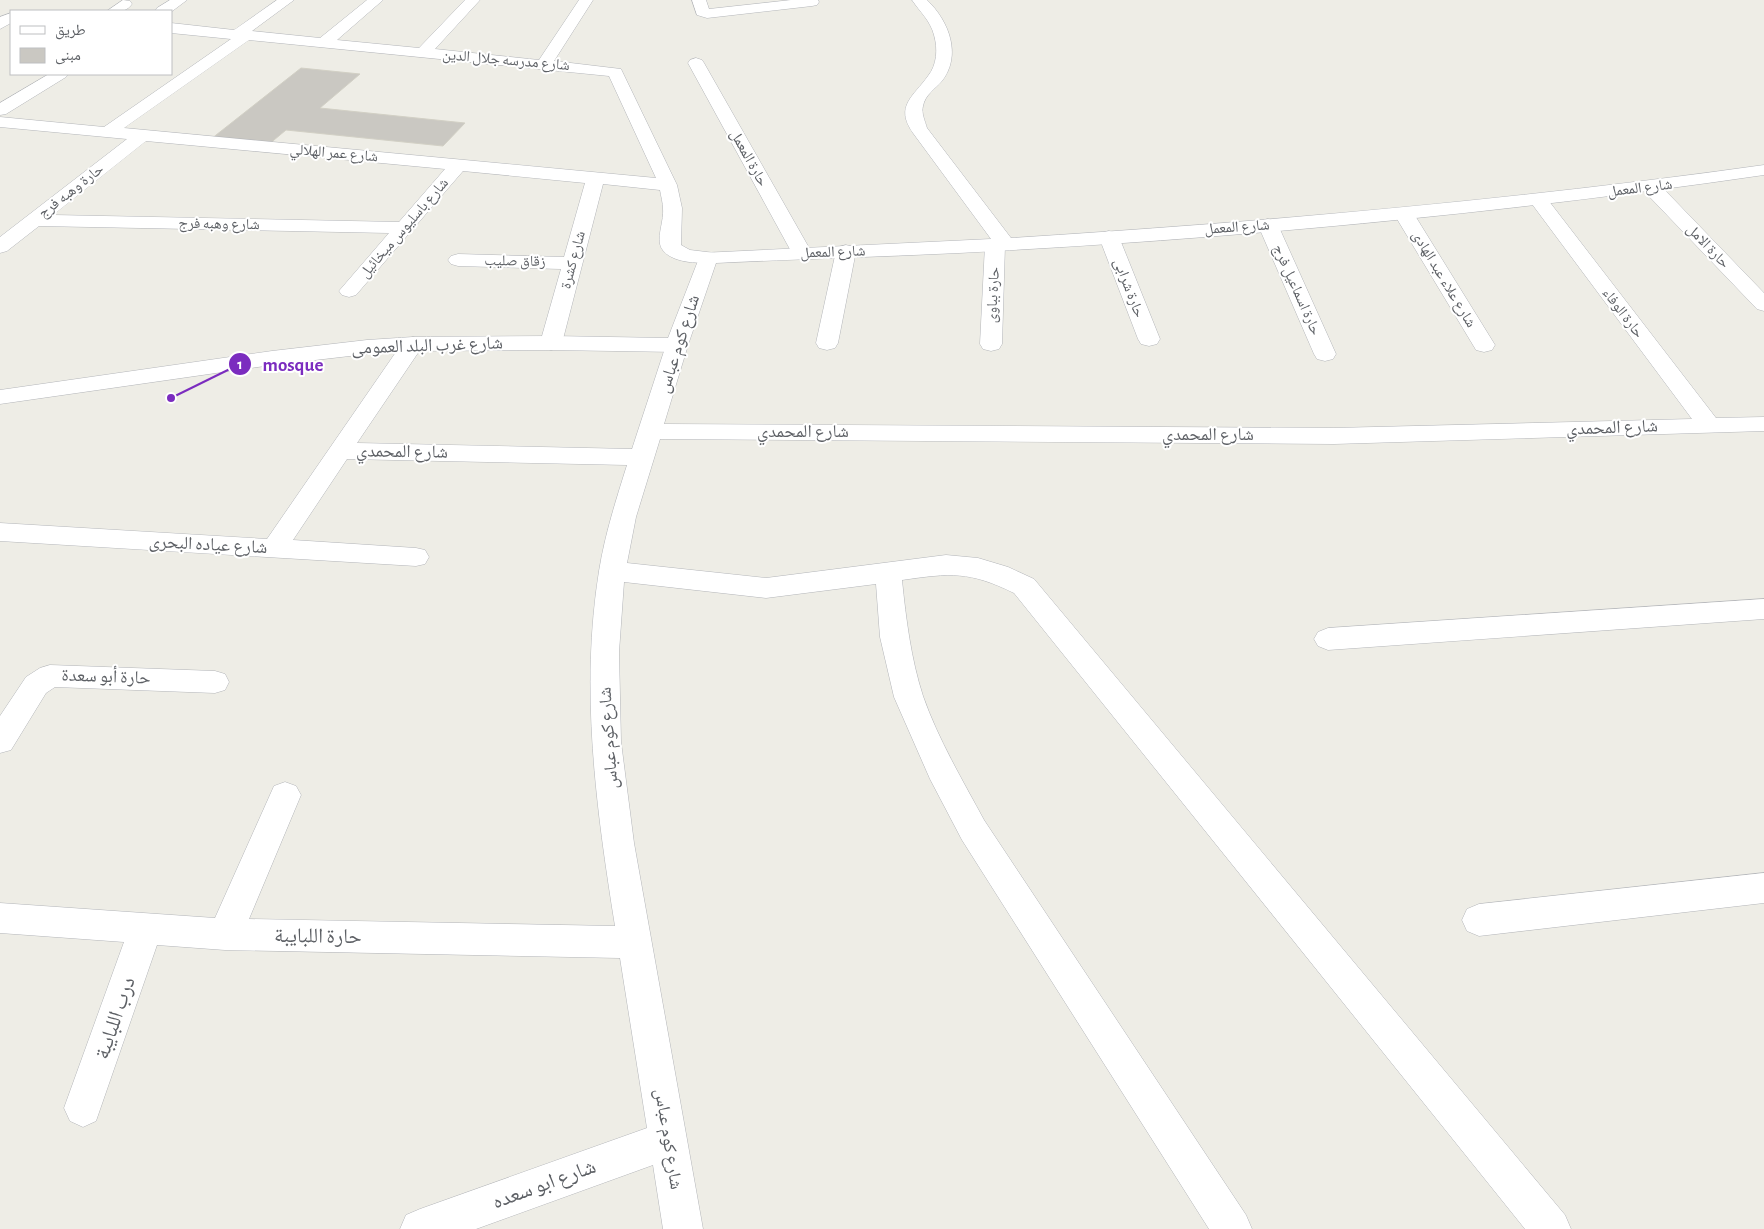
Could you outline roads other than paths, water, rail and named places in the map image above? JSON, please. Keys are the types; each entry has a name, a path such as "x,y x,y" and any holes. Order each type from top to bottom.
{"street":[{"path":"164,10 180,0"},
{"path":"106,133 286,0"},
{"path":"324,43 376,0"},
{"path":"424,52 472,0"},
{"path":"545,64 586,0"},
{"path":"699,0 702,12 707,14 812,2"},
{"path":"919,0 937,22 943,39 943,57 937,75 915,103 914,116 919,129 1000,245"},
{"name":"شارع مدرسه جلال الدين","path":"172,28 615,72 668,185 673,208 670,243 672,248 686,256 708,257"},
{"name":"حارة المعمل","path":"696,63 802,253"},
{"path":"0,110 58,75"},
{"name":"شارع عمر الهلالي","path":"0,122 668,185"},
{"name":"حارة وهبه فرج","path":"0,247 142,136"},
{"name":"شارع باسليوس ميخائيل","path":"349,291 459,165"},
{"name":"شارع المعمل","path":"708,257 1000,245 1404,214 1652,187 1764,171"},
{"name":"شارع كشرة","path":"552,343 595,178"},
{"name":"حارة الامل","path":"1652,187 1764,305"},
{"name":"حارة الوفاء","path":"1538,200 1708,425"},
{"name":"شارع علاء عبد الهادى","path":"1404,214 1484,345"},
{"name":"شارع وهبه فرج","path":"34,220 404,228"},
{"name":"حارة اسماعيل فرج","path":"1268,225 1325,354"},
{"name":"حارة شرابى","path":"1109,237 1149,339"},
{"name":"حارة بباوى","path":"991,344 1000,245"},
{"path":"827,342 846,251"},
{"name":"شارع كوم عباس","path":"683,1229 618,843 606,742 605,652 612,571 623,517 708,257"},
{"name":"زقاق صليب","path":"458,260 572,263"},
{"name":"شارع غرب البلد العمومى","path":"0,397 320,352 413,344 552,343 678,345"},
{"path":"274,548 413,344"},
{"name":"شارع المحمدي","path":"341,451 647,444 1334,436 1764,424"},
{"name":"شارع عياده البحرى","path":"0,532 416,557"},
{"path":"612,571 766,588 815,583 946,564 978,568 999,574 1024,586 1552,1229"},
{"path":"888,572 894,636 909,696 941,770 973,830 1232,1229"},
{"path":"1328,639 1764,609"},
{"name":"حارة أبو سعدة","path":"1,738 36,685 50,676 215,682"},
{"path":"225,934 285,795"},
{"path":"1479,920 1764,888"},
{"name":"حارة اللبايبة","path":"0,918 225,934 636,942"},
{"name":"درب اللبايبة","path":"83,1108 146,928"},
{"name":"شارع ابو سعده","path":"420,1229 668,1140"}],"place":[{"name":"mosque","path":"171,398"}]}
